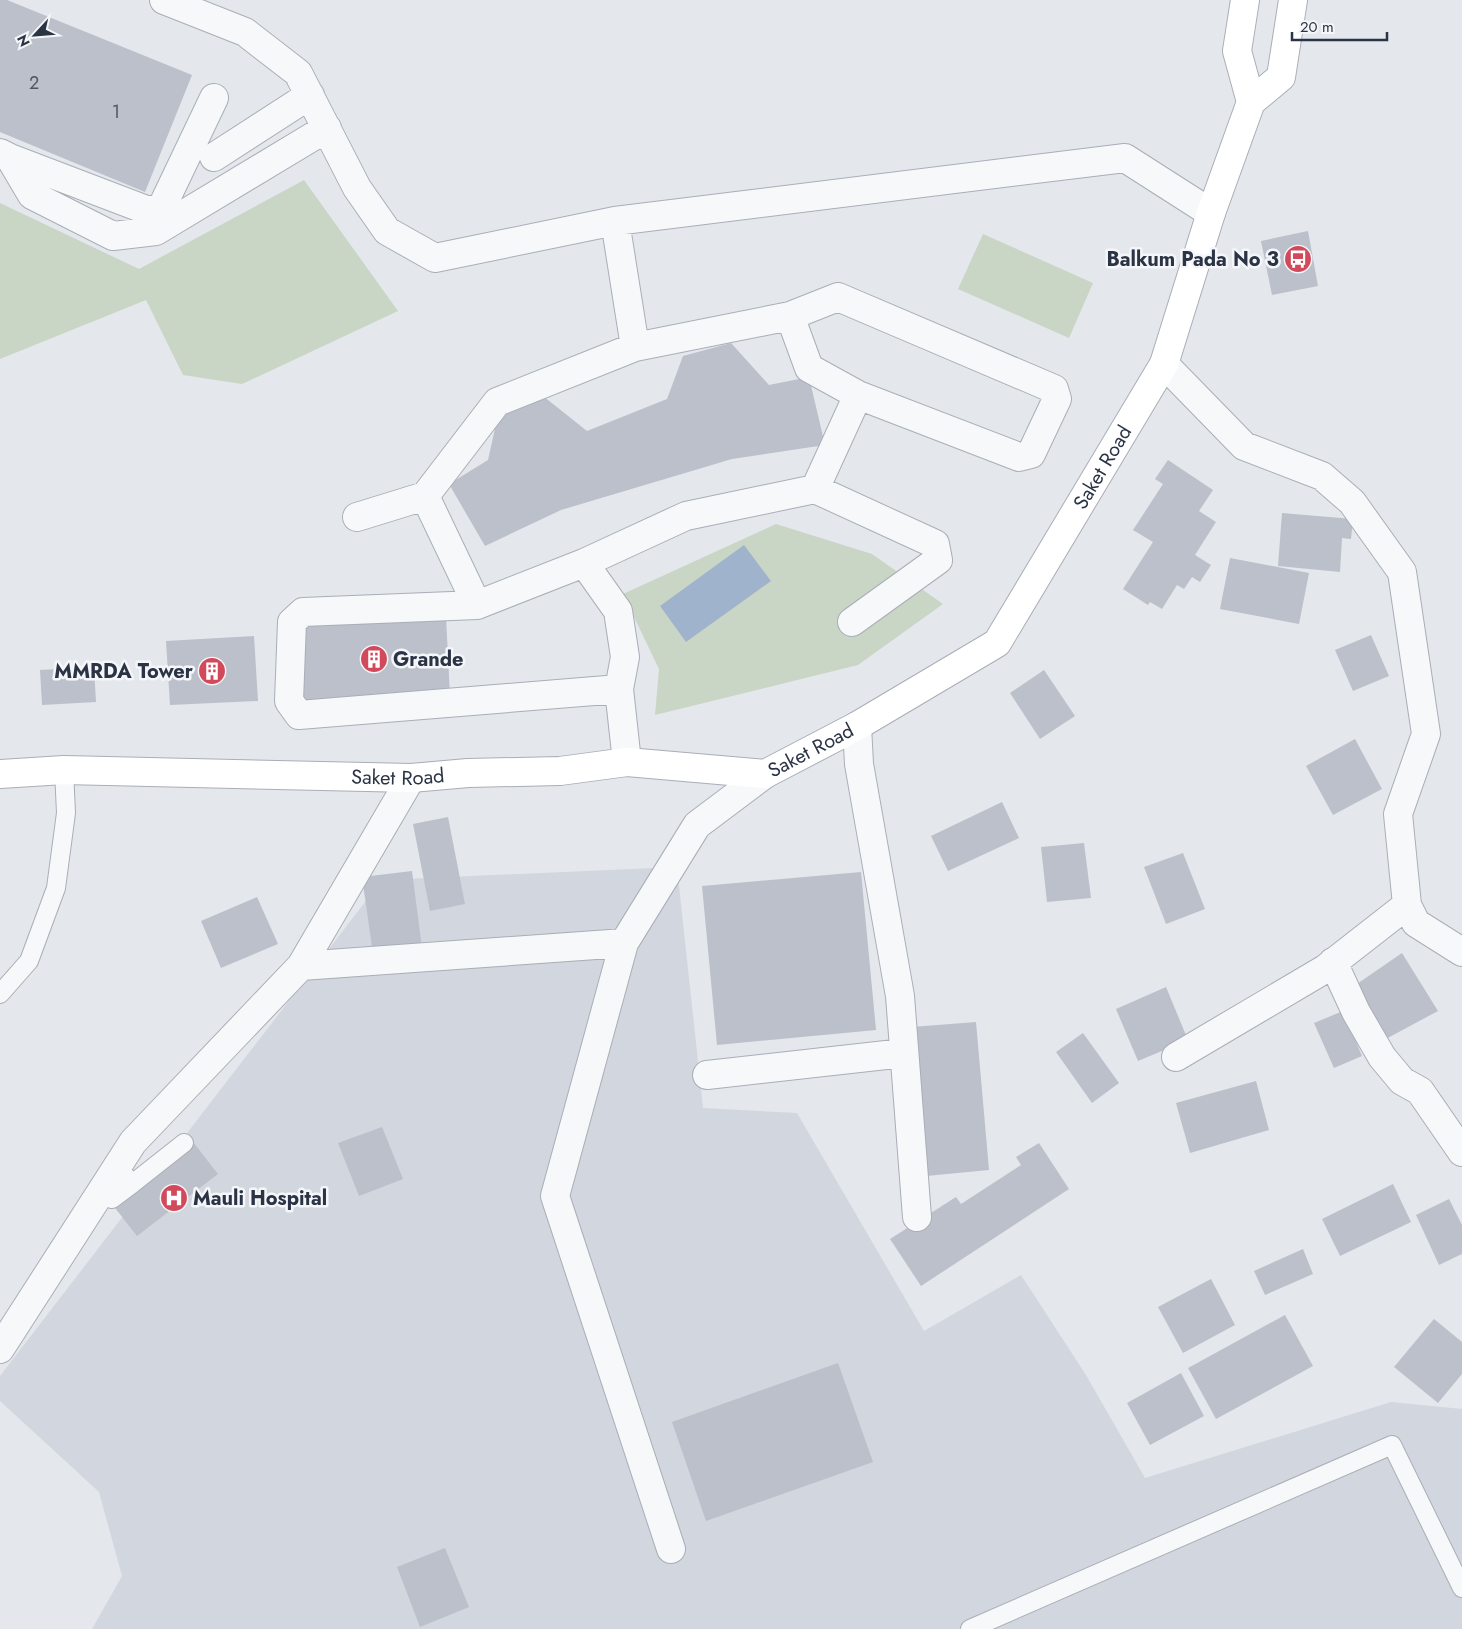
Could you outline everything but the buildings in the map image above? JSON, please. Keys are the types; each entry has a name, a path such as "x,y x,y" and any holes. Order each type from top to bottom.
{"main road":[{"path":"1245,0 1237,51 1251,102 1281,76 1293,0"},
{"name":"Saket Road","path":"0,774 64,770 411,778 468,773 560,771 627,762 765,774 857,726 998,643 1164,364 1211,213 1251,102"}],"street":[{"path":"164,0 245,32 298,73 357,188 387,231 435,258 615,221 1124,158 1211,213"},
{"path":"214,157 310,95"},
{"path":"5,156 149,211 162,207 214,98"},
{"path":"5,156 32,196 113,236 156,231 327,128"},
{"path":"615,221 634,347"},
{"path":"357,517 425,496 497,402 634,347 790,316 838,297 1054,389 1058,399 1030,454 1018,458 858,395 809,368 790,316"},
{"path":"1164,364 1244,446 1322,476 1330,482 1352,502 1402,572 1426,734 1398,814 1407,904 1416,923 1462,952"},
{"path":"815,489 858,395"},
{"path":"619,689 299,716 289,701 292,622 303,612 477,605 584,563 686,516 815,489 934,544 938,560 852,622"},
{"path":"425,496 477,605"},
{"path":"584,563 618,611 624,657 619,689 627,762"},
{"path":"857,726 859,764 900,996 917,1217"},
{"path":"671,1549 555,1196 624,943 697,825 765,774"},
{"path":"0,1349 129,1170 133,1142 301,966 411,778"},
{"path":"1176,1057 1333,962 1407,904"},
{"path":"301,966 624,943"},
{"path":"1333,962 1356,1012 1382,1057 1402,1081 1420,1091 1462,1152"},
{"path":"707,1074 904,1053"}],"lane":[{"path":"0,994 30,961 56,888 66,814 64,770"},
{"path":"112,1199 129,1170 184,1144"},
{"path":"970,1629 1392,1445 1462,1588"}],"shaded area":[{"path":"677,867 703,1108 797,1113 924,1331 1021,1275 1086,1375 1145,1478 1391,1402 1462,1409 1462,1629 92,1629 122,1576 99,1492 0,1401 0,1376 382,880"}],"green space":[{"path":"304,180 398,311 242,384 183,375 146,300 0,359 0,203 139,269"},
{"path":"983,234 1093,283 1069,338 958,289"},
{"path":"776,524 872,554 943,604 858,665 655,715 659,669 623,594"}],"water":[{"path":"744,545 771,581 686,642 660,606"}],"place":[{"name":"Balkum Pada No 3","path":"1298,259"},
{"name":"Grande","path":"374,659"},
{"name":"MMRDA Tower","path":"212,671"},
{"name":"Mauli Hospital","path":"174,1198"}]}
